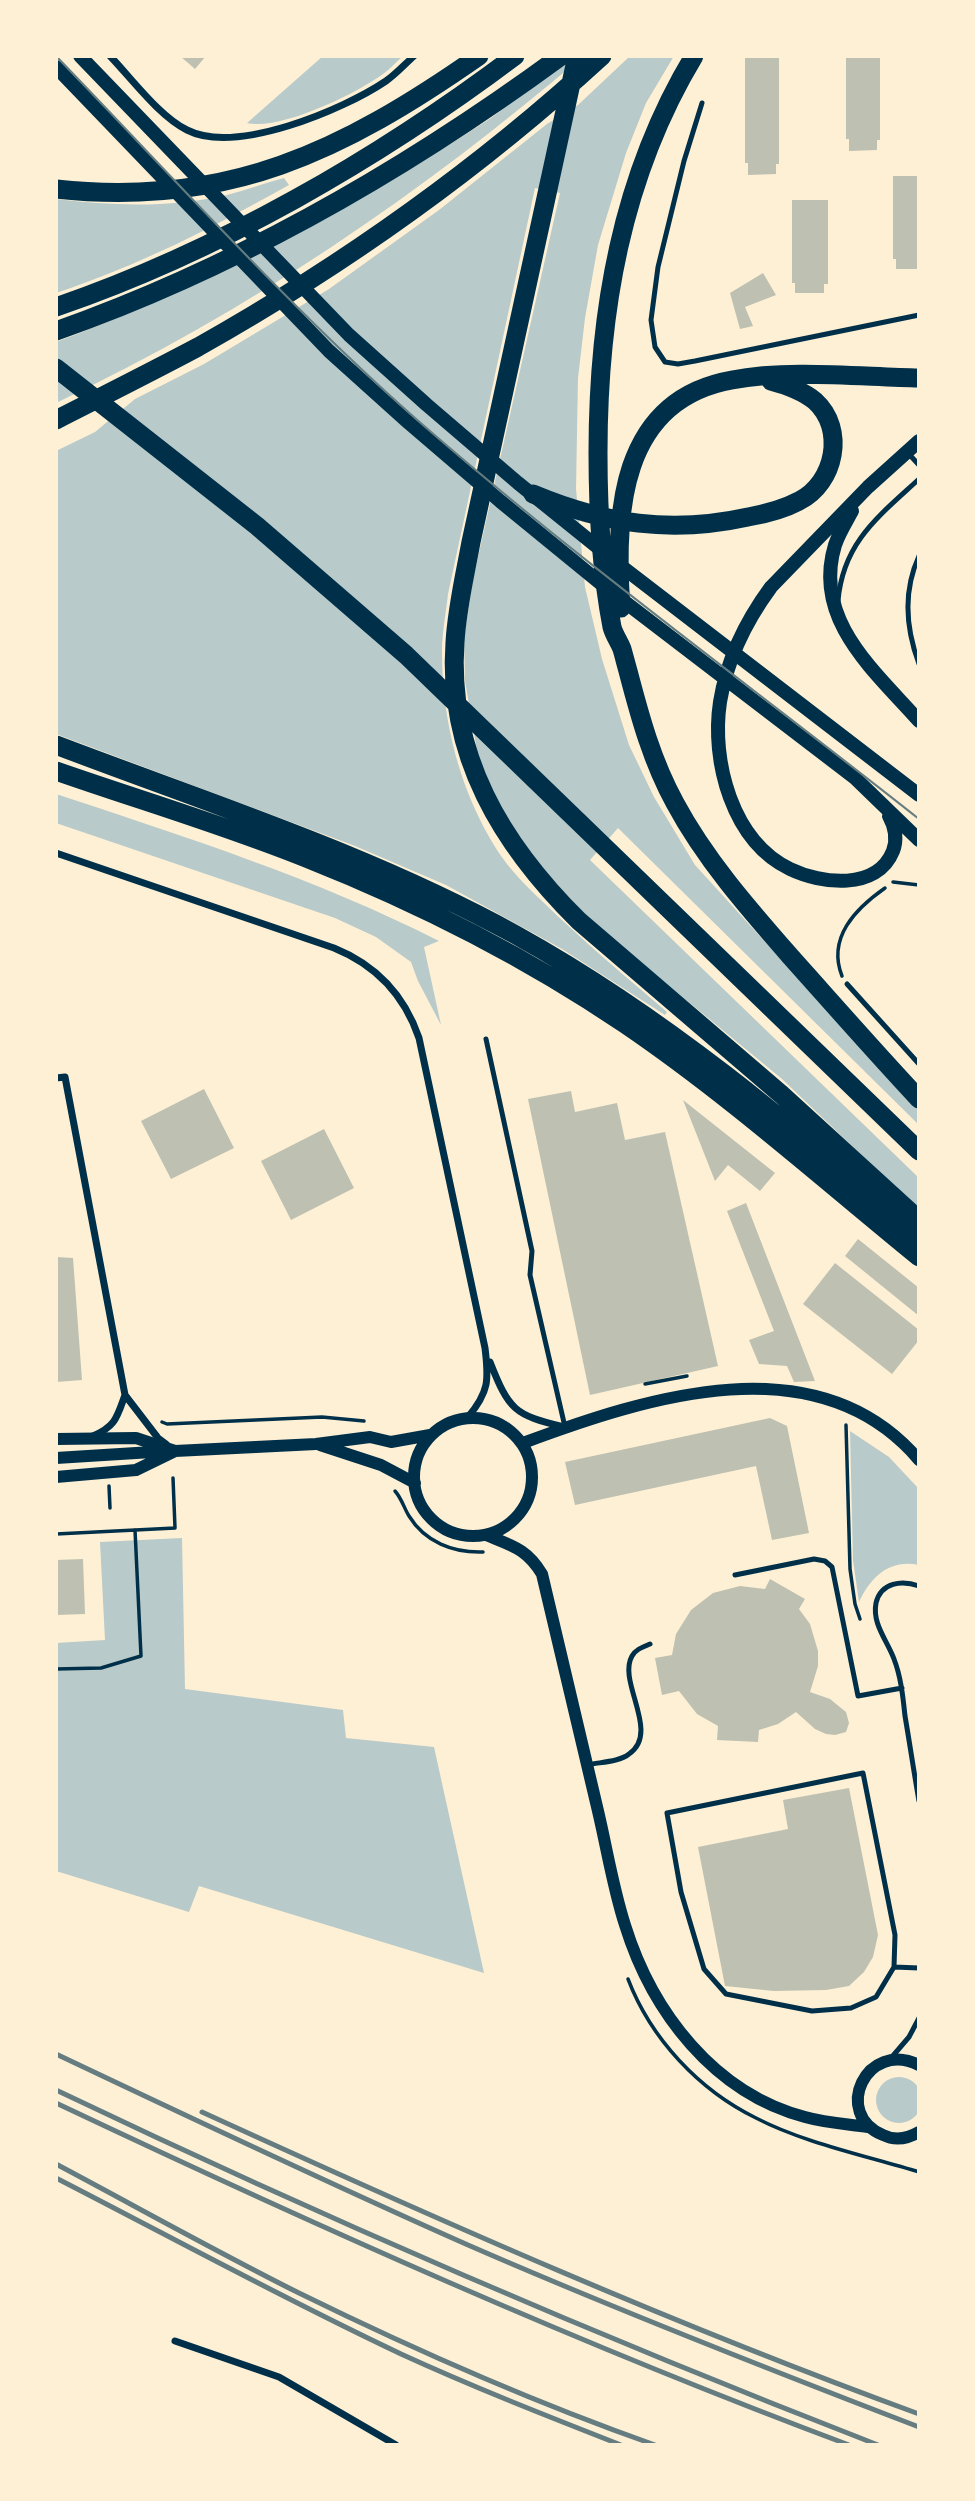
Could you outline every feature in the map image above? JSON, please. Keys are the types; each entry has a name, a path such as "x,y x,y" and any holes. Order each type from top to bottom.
{"highway":[{"path":"56,189 121,193 193,188 288,164 362,131 428,92 479,56"},
{"path":"56,307 125,281 258,218 350,166 515,56"},
{"path":"56,331 170,286 312,215 420,152 498,102 561,56"},
{"path":"577,56 471,542 458,616 455,643 456,690 477,779 499,824 515,849 562,905 782,1095 919,1220"},
{"path":"56,420 198,346 341,259 463,171 602,56"},
{"path":"622,648 613,632 598,506 598,394 605,313 618,245 640,169 663,114 694,56"},
{"path":"56,368 257,526 406,655 919,1151"},
{"path":"919,378 793,376 733,379 704,387 679,400 656,419 638,449 631,467 622,512 619,552 622,648 646,739 675,804 699,842 752,914 919,1099"},
{"path":"533,494 582,513 656,526 698,526 758,515 796,503 816,489 828,470 833,447 826,416 813,400 786,385 749,378"},
{"path":"56,384 126,423"},
{"path":"56,746 376,866 515,935 589,978 669,1031 846,1172 919,1237"},
{"path":"56,771 317,862 414,905 530,965 623,1023 718,1091 919,1257"}],"main road":[{"path":"80,56 349,335 427,405 631,575 919,796"},
{"path":"56,67 329,351 409,423 499,501 604,586 855,778 919,841"},
{"path":"883,806 896,834 892,855 880,870 862,879 846,881 789,869 760,847 739,818 726,782 719,737 720,700 732,657 749,618 771,586 869,487 919,441"},
{"path":"869,487 852,510 836,543 832,586 840,622 851,643 919,721"}],"street":[{"path":"110,56 173,122 190,132 210,138 305,122 386,81 414,56"},
{"path":"56,853 334,948 352,955 384,978 413,1020 419,1038 485,1348 488,1369 486,1391 481,1402 468,1417"},
{"path":"60,1078 125,1395 158,1438 175,1451"},
{"path":"485,1348 501,1389 510,1404 531,1419 565,1427"},
{"path":"523,1443 565,1427 690,1393 757,1388 823,1398 850,1408 904,1442 919,1460"},
{"path":"86,1439 108,1429 117,1418 125,1395"},
{"path":"468,1417 492,1420 508,1428 523,1443 531,1461 533,1480 529,1499 519,1515 504,1527 486,1535 463,1536 442,1527 425,1511 418,1499 415,1483 414,1471 419,1452 430,1436 447,1423 468,1417"},
{"path":"56,1458 316,1444 370,1437 391,1442 430,1436"},
{"path":"56,1439 136,1438 175,1451"},
{"path":"316,1444 381,1465 415,1483"},
{"path":"56,1477 136,1470 175,1451"},
{"path":"486,1535 523,1550 533,1559 542,1574 625,1925 648,1983 670,2018 694,2050 716,2071 748,2093 785,2110 826,2122 868,2127 887,2137 917,2135"},
{"path":"868,2127 859,2108 859,2087 868,2072 890,2060 909,2061 919,2065"},
{"path":"175,2341 279,2377 396,2445"}],"lane":[{"path":"702,103 684,161 658,267 651,320 655,347 666,362 687,362 919,315"},
{"path":"907,452 919,465"},
{"path":"840,622 839,587 852,548 876,519 919,479"},
{"path":"919,556 911,574 907,597 912,637 919,664"},
{"path":"847,984 919,1063"},
{"path":"486,1039 532,1251 530,1275 565,1427"},
{"path":"735,1574 814,1559 825,1561 832,1567 858,1696 902,1688"},
{"path":"919,1586 907,1582 894,1583 880,1593 876,1603 876,1620 894,1659 902,1688 919,1801"},
{"path":"587,1765 622,1758 631,1754 639,1742 642,1728 630,1671 631,1658 637,1650 650,1644"},
{"path":"863,1773 895,1936 894,1967 876,1997 851,2008 812,2011 726,1993 704,1969 681,1892 667,1813 863,1773"},
{"path":"894,1967 919,1968"},
{"path":"890,2060 909,2037 919,2018"}],"path":[{"path":"893,882 919,885"},
{"path":"847,984 837,964 837,948 841,934 863,906 885,888"},
{"path":"645,1384 687,1376"},
{"path":"156,1419 167,1424 322,1417 347,1418 373,1424"},
{"path":"846,1425 850,1569 860,1619"},
{"path":"56,1534 175,1528 173,1478"},
{"path":"109,1484 110,1508"},
{"path":"56,1669 101,1668 141,1656 135,1530"}],"shaded area":[{"path":"323,56 403,56 371,82 317,109 278,122 247,123"},
{"path":"583,56 460,156 331,247 197,330 56,403 56,342 153,303 292,234 452,143 491,118 558,68"},
{"path":"630,56 674,56 646,103 626,153 598,245 585,318 578,378 576,489 585,587 602,659 629,745 654,797 695,865 919,1111 919,1125 618,828 590,860 919,1178 919,1210 782,1079 594,924 526,851 496,801 478,756 465,681 464,638 473,579 560,193 535,188 448,594 442,652 445,704 463,780 484,827 502,857 518,878 667,1012 665,1015 562,949 446,885 355,846 56,734 56,451 95,432 135,399 204,364 329,289 439,210 547,124 578,105"},
{"path":"284,178 289,185 204,231 146,258 56,293 56,199 120,204 185,202 227,195"},
{"path":"56,794 202,843 298,879 439,941 424,947 441,1025 411,962 376,937 335,918 56,823"},
{"path":"850,1431 889,1457 919,1489 919,1565 890,1567 875,1578 859,1602 853,1560"},
{"path":"182,1538 185,1689 343,1710 346,1738 434,1747 484,1973 199,1886 189,1912 56,1871 56,1643 105,1640 100,1542"},
{"path":"899,2077 915,2084 922,2100 915,2116 899,2123 883,2116 876,2100 883,2084"}],"building":[{"path":"180,56 206,56 195,69"},
{"path":"745,56 779,56 779,164 776,164 776,174 748,175 748,163 745,163"},
{"path":"846,56 880,56 880,140 877,140 877,150 849,151 849,139 846,139"},
{"path":"893,176 919,176 919,269 896,269 896,259 893,259"},
{"path":"792,200 828,200 828,284 824,284 824,293 795,293 795,283 792,283"},
{"path":"763,273 776,295 745,307 753,326 740,329 730,293"},
{"path":"204,1089 234,1148 171,1179 141,1121"},
{"path":"571,1091 575,1112 617,1103 625,1140 665,1132 718,1366 590,1395 528,1099"},
{"path":"683,1100 775,1173 760,1191 728,1165 715,1181"},
{"path":"324,1129 354,1188 291,1220 261,1161"},
{"path":"746,1203 815,1381 794,1382 787,1366 759,1364 749,1340 774,1331 727,1211"},
{"path":"858,1239 919,1288 919,1316 845,1256"},
{"path":"56,1257 73,1258 82,1380 56,1382"},
{"path":"835,1263 919,1330 919,1340 892,1374 803,1304"},
{"path":"770,1418 787,1426 809,1533 772,1540 756,1466 575,1505 565,1462"},
{"path":"83,1559 85,1614 56,1615 56,1560"},
{"path":"770,1579 805,1599 799,1609 810,1624 818,1651 818,1666 810,1692 830,1699 846,1712 849,1723 846,1732 826,1734 815,1729 796,1712 778,1724 759,1730 758,1742 717,1740 718,1726 697,1714 679,1691 662,1695 655,1658 672,1655 676,1634 691,1610 713,1593 740,1586 765,1589"},
{"path":"849,1788 878,1935 873,1957 864,1972 849,1986 826,1990 774,1991 725,1986 698,1847 788,1829 783,1800"}],"tram line":[{"path":"56,56 232,241 322,331 415,418 538,522 919,819"}],"railway":[{"path":"56,2054 468,2245 693,2339 919,2427"},
{"path":"56,2090 361,2231 670,2362 878,2445"},
{"path":"56,2103 252,2194 548,2325 849,2445"},
{"path":"202,2112 647,2308 919,2414"},
{"path":"56,2164 268,2277 386,2335 519,2393 655,2445"},
{"path":"56,2178 401,2354 621,2445"}]}
